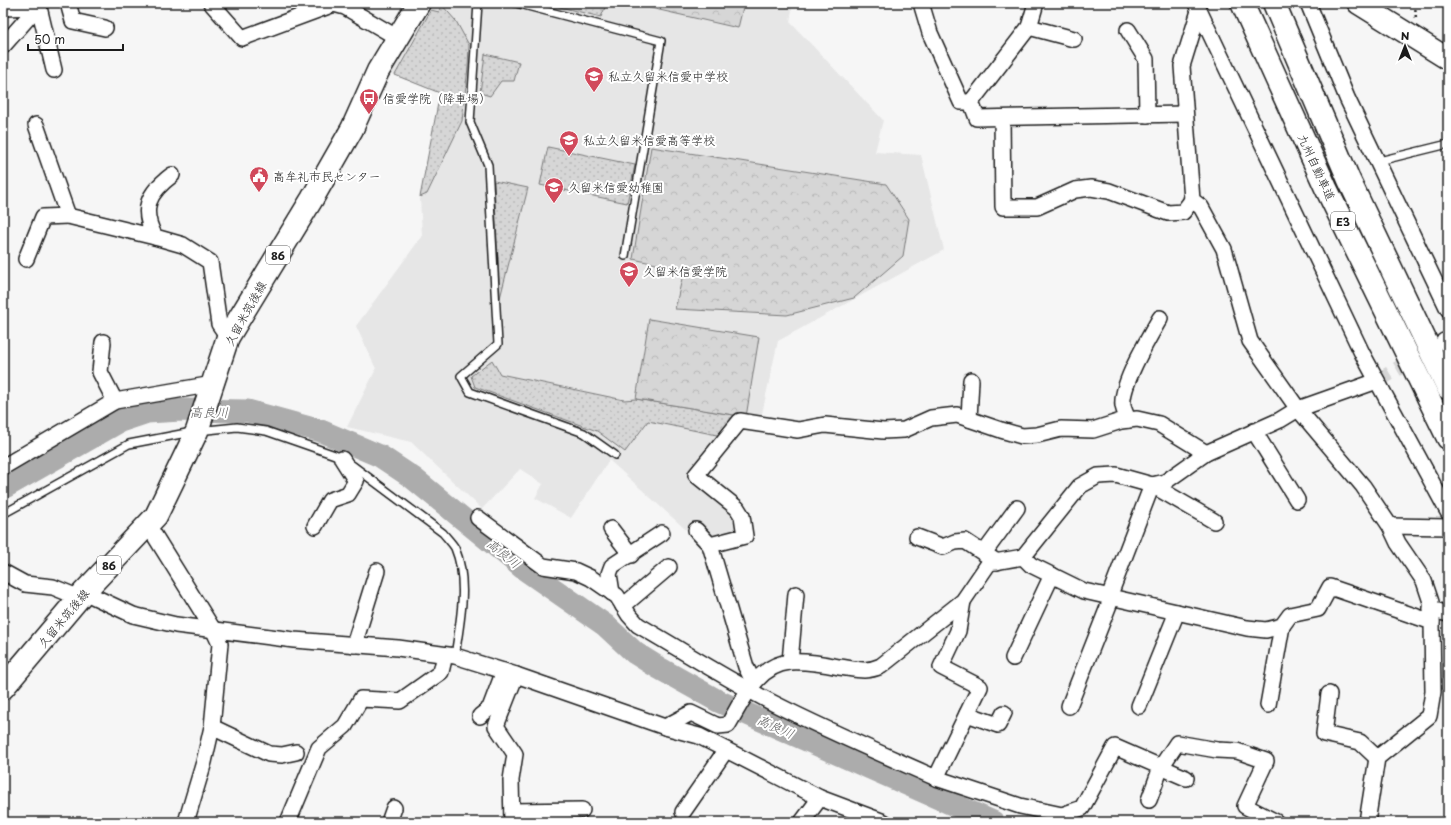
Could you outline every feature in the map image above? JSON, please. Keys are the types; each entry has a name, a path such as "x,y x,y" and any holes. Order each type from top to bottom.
{"main road":[{"name":"久留米筑後線","path":"3,688 82,595 156,516 198,428 228,337 316,192 352,129 378,71 419,3"},
{"name":"九州自動車道","path":"1242,3 1326,188 1448,438"},
{"name":"九州自動車道","path":"1274,3 1349,180 1448,388"},
{"path":"1358,3 1448,59"}],"street":[{"path":"68,3 73,21 105,28"},
{"path":"212,3 242,38 334,4 345,7 398,38"},
{"path":"921,3 930,33 961,102 971,102"},
{"path":"971,102 1029,27 1036,3"},
{"path":"1308,3 1347,98 1379,161 1448,309"},
{"path":"3,8 39,4"},
{"path":"3,46 39,4"},
{"path":"39,4 54,70"},
{"path":"1002,118 1003,207 1037,207 1075,190 1091,188 1109,191 1168,213 1183,212 1192,200 1182,66 1197,7"},
{"path":"1197,7 1314,254 1377,381 1448,512"},
{"path":"1029,27 1074,39"},
{"path":"1128,30 1146,59 1147,115"},
{"path":"971,102 977,118 1185,114"},
{"path":"36,125 68,216"},
{"path":"155,237 148,224 147,209 150,198 160,185 172,175"},
{"path":"1192,200 1201,207 1224,248 1250,341 1298,409 1363,486 1390,526 1398,543 1424,581 1432,616 1433,692 1429,716 1377,758 1367,822"},
{"path":"26,259 43,217 68,216 184,245 210,262 219,324 228,337"},
{"path":"1128,420 1123,406 1124,393 1134,367 1160,318"},
{"path":"103,342 100,372 115,401"},
{"path":"969,419 971,380"},
{"path":"1152,485 1165,482 1206,453 1298,409 1377,381"},
{"path":"3,467 115,401 213,384"},
{"path":"710,546 745,536 742,516 737,508 696,475 740,421 798,430 825,425 883,431 904,430 915,427 931,418 957,415 1022,436 1037,435 1061,429 1093,430 1128,420 1137,419 1159,424 1206,453"},
{"path":"1254,431 1297,500"},
{"path":"315,526 330,500 348,494 356,481 342,459"},
{"path":"665,727 691,713 718,726 728,725 750,689 767,670 790,662 869,671 881,666 963,601 989,563 1023,557 1080,486 1098,476 1116,475 1152,485 1214,521"},
{"path":"1070,706 1152,485"},
{"path":"984,553 1017,508"},
{"path":"478,518 543,566 576,571 617,596 638,625 775,704 936,778 1020,806 1062,815 1082,808 1116,747 1186,778"},
{"path":"148,524 214,630 220,644 212,726 204,762 186,822"},
{"path":"1390,526 1448,527"},
{"path":"611,529 631,555"},
{"path":"696,530 710,546 746,667 750,689"},
{"path":"612,593 609,574 612,566 631,555 662,533"},
{"path":"917,537 943,547 955,542 965,542 997,562"},
{"path":"1023,557 1031,565 1084,591 1247,628 1266,630 1282,626"},
{"path":"623,606 669,567"},
{"path":"354,645 377,571"},
{"path":"3,572 25,584 53,587 82,595 133,616 176,625 294,640 398,648 450,656 510,673 665,727 699,736 820,798 863,818 884,822"},
{"path":"1013,658 1052,575"},
{"path":"1268,705 1282,626 1290,615 1318,609 1330,586 1432,616 1448,614"},
{"path":"790,662 796,594"},
{"path":"936,778 980,687 941,667 958,631 963,601"},
{"path":"1139,706 1177,612"},
{"path":"288,822 319,748 345,726 362,699 400,701 440,672 450,656"},
{"path":"480,716 490,708 510,673"},
{"path":"510,673 496,726 516,754 511,780 512,817 582,810"},
{"path":"1329,694 1324,734 1360,742 1377,758"},
{"path":"967,714 998,725 1004,713"},
{"path":"212,726 269,754 282,755 296,752"},
{"path":"1148,800 1161,767 1177,743 1217,750 1237,751 1266,761 1245,806 1276,822"},
{"path":"683,812 726,750"},
{"path":"802,822 820,798"},
{"path":"389,822 394,808"}],"lane":[{"path":"478,3 470,122 488,165 498,344 461,376 470,392 584,433 615,455"},
{"path":"516,3 661,41 625,256"},
{"path":"1379,161 1448,144"},
{"path":"3,514 129,444 198,428 237,428 266,431 299,441 342,459 443,533 454,547 462,578 462,610 450,656"}],"shaded area":[{"name":"久留米信愛学院","path":"419,3 793,3 790,22 883,120 875,152 921,155 944,250 778,341 761,418 722,436 691,482 746,523 741,536 708,544 694,537 609,460 571,518 535,498 543,484 520,469 482,509 411,442 347,427 376,369 356,326 422,236 420,197 440,93 395,75 378,71"}],"green space":[{"path":"543,3 607,3 601,17"},
{"path":"629,3 744,3 738,28"},
{"path":"441,4 456,21 469,45 468,67 462,121 427,194 420,197 440,93 395,75 431,10 439,12"},
{"path":"485,54 519,62 514,81 501,81 490,96 480,93"},
{"path":"548,147 635,165 627,203 540,185"},
{"path":"651,147 886,184 909,219 903,256 854,298 787,315 675,309 684,270 633,259"},
{"path":"494,181 528,188 500,298"},
{"path":"649,319 759,337 746,417 636,399"},
{"path":"492,360 500,374 624,400 636,399 746,417 722,436 648,421 625,452 597,431 475,387 471,376"}],"waterway":[{"name":"高良川","path":"3,488 120,421 147,412 181,410 248,411 321,431 380,456 413,478 523,568 605,625 635,653 659,668 718,701 993,822"}],"tunnel":[{"path":"1377,381 1438,345"}],"place":[{"name":"私立久留米信愛中学校","path":"594,93"},
{"name":"信愛学院（降車場）","path":"369,115"},
{"name":"私立久留米信愛高等学校","path":"569,157"},
{"name":"高牟礼市民センター","path":"259,193"},
{"name":"久留米信愛幼稚園","path":"554,204"},
{"name":"久留米信愛学院","path":"629,288"}]}
